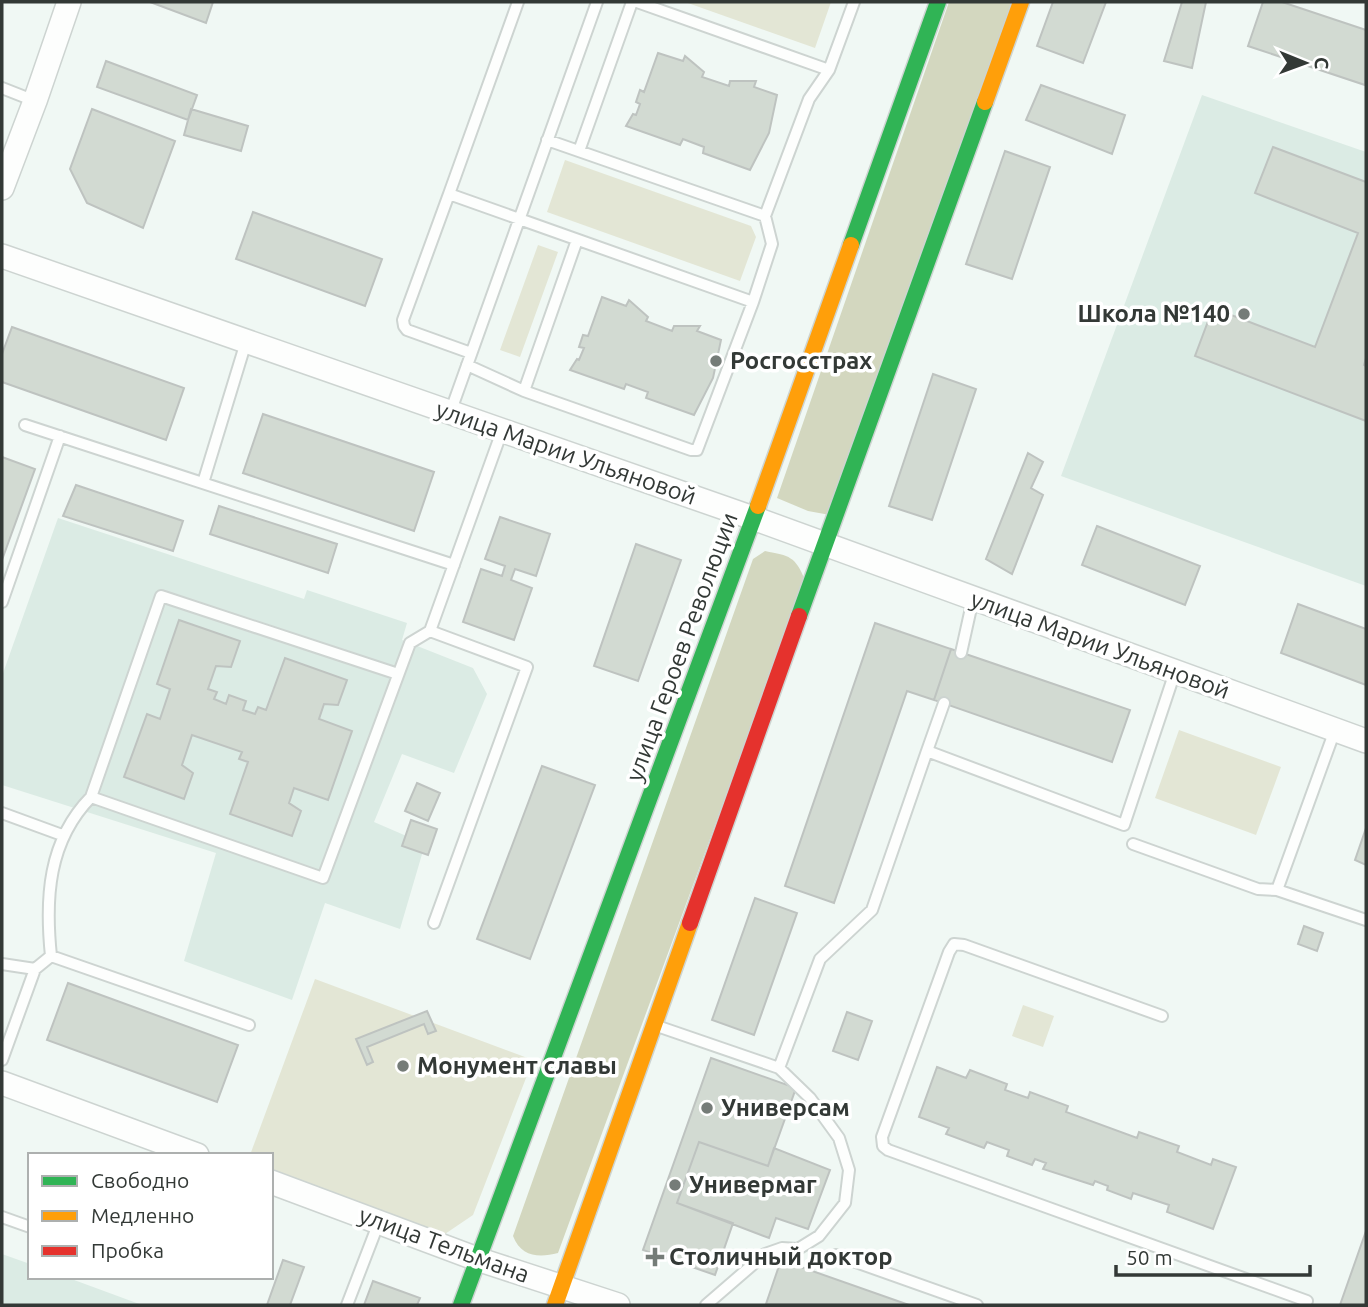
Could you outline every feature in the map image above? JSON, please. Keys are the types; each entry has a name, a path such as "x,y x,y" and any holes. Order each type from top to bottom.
{"street":[{"path":"2,188 36,101 69,2"},
{"name":"улица Героев Революции","path":"461,1305 754,518 938,2"},
{"path":"558,1296 824,545 1021,2"},
{"name":"улица Марии Ульяновой","path":"2,256 754,518 1366,741"},
{"path":"2,1083 192,1153"},
{"name":"улица Тельмана","path":"273,1183 477,1259 558,1296 618,1305"}],"lane":[{"path":"471,353 407,330 403,320 518,2"},
{"path":"450,413 597,2"},
{"path":"579,151 634,2 829,70"},
{"path":"467,365 524,391 697,450 772,244 765,216 809,99 829,70 854,2"},
{"path":"2,88 36,101"},
{"path":"547,140 765,216"},
{"path":"449,194 753,302"},
{"path":"524,391 577,240"},
{"path":"202,483 246,342"},
{"path":"25,425 454,565"},
{"path":"91,797 323,878 410,643 430,631 502,431"},
{"path":"2,602 60,436"},
{"path":"51,956 47,918 48,889 62,835 91,797 161,596 398,674"},
{"path":"961,653 973,599"},
{"path":"430,631 527,667 434,923"},
{"path":"927,751 1124,825 1175,672"},
{"path":"779,1068 820,959 872,910 944,703"},
{"path":"1277,890 1335,730"},
{"path":"2,813 62,835"},
{"path":"1133,844 1258,889 1277,890 1366,920"},
{"path":"1162,1016 964,945 954,944 882,1137 883,1146 1306,1303 1318,1305"},
{"path":"2,1059 35,969 51,956"},
{"path":"51,956 248,1025"},
{"path":"2,964 35,969"},
{"path":"654,1025 779,1068 810,1098 839,1138 849,1170 845,1203 819,1236 798,1249 782,1248 765,1254 706,1305"},
{"path":"2,1217 28,1226"},
{"path":"347,1305 379,1222"},
{"path":"836,1255 956,1301 977,1305"}],"shaded area":[{"name":"Школа №140","path":"1202,95 1366,152 1366,586 1061,476"},
{"path":"58,518 304,599 307,590 407,623 402,640 473,668 487,694 454,773 402,754 374,822 425,844 400,929 325,903 292,1000 184,961 216,853 2,785 2,676"},
{"path":"2,1254 28,1263 28,1279 71,1279 142,1305 2,1305"}],"green space":[{"path":"685,2 831,2 815,48"},
{"path":"949,2 1013,2 830,515 808,511 777,498"},
{"path":"565,160 751,226 756,237 740,281 547,212"},
{"path":"538,245 558,252 520,357 500,350"},
{"path":"765,551 791,558 805,580 558,1253 531,1254 516,1243 513,1236 753,559"},
{"path":"1179,730 1281,767 1256,835 1155,798"},
{"path":"315,979 533,1060 473,1215 442,1236 273,1173 273,1153 251,1153"},
{"path":"1023,1005 1054,1016 1043,1047 1012,1036"}],"building":[{"path":"150,2 213,2 206,23"},
{"path":"1053,2 1106,2 1083,63 1037,46"},
{"path":"1182,2 1206,2 1192,68 1164,61"},
{"path":"1263,2 1282,2 1366,30 1365,85 1248,46"},
{"path":"658,53 683,61 685,56 704,72 702,77 729,86 730,81 756,81 754,87 777,95 769,133 750,170 703,153 704,147 683,139 680,145 626,126 633,114 636,115 640,104 636,102 640,90 644,92"},
{"path":"106,61 197,95 188,120 97,87"},
{"path":"1041,85 1125,115 1112,154 1026,120"},
{"path":"92,109 175,141 143,228 87,203 70,169"},
{"path":"191,109 248,126 241,151 184,135"},
{"path":"1273,147 1366,182 1366,421 1195,356 1213,308 1315,347 1358,233 1255,193"},
{"path":"1005,151 1050,167 1012,279 966,264"},
{"path":"253,212 382,259 365,306 236,259"},
{"path":"602,297 626,306 629,300 648,317 646,321 672,331 674,326 700,326 697,331 721,340 713,378 694,415 646,398 648,392 626,384 624,389 570,370 577,359 579,360 584,348 579,347 583,335 588,336"},
{"path":"12,327 184,388 166,440 2,382 2,354"},
{"path":"933,374 976,389 932,520 889,506"},
{"path":"263,414 434,472 414,531 243,473"},
{"path":"1028,453 1043,462 1031,488 1043,495 1012,574 986,559"},
{"path":"2,457 35,469 2,560"},
{"path":"76,485 183,521 173,551 63,516"},
{"path":"219,506 337,544 328,573 210,534"},
{"path":"500,517 550,534 536,576 515,569 511,580 532,588 514,640 463,622 481,569 502,576 505,566 485,559"},
{"path":"1097,526 1200,566 1185,605 1082,565"},
{"path":"636,544 681,560 638,681 594,666"},
{"path":"1298,604 1366,629 1366,685 1281,653"},
{"path":"179,620 240,641 231,667 216,666 208,689 217,692 214,699 226,704 229,695 246,701 243,710 255,714 258,707 266,710 285,658 347,680 338,705 324,704 319,719 352,731 328,800 294,788 289,803 301,811 292,836 230,814 248,762 239,759 242,752 192,735 182,765 193,773 184,799 124,777 147,714 160,719 170,689 157,684"},
{"path":"875,623 951,649 934,700 907,691 834,903 785,886"},
{"path":"951,649 1130,710 1112,762 934,700"},
{"path":"542,766 595,785 530,959 477,939"},
{"path":"417,783 440,793 428,821 405,811"},
{"path":"411,820 437,829 428,855 402,846"},
{"path":"1366,828 1366,865 1355,860"},
{"path":"755,898 797,913 754,1035 712,1020"},
{"path":"1304,926 1323,933 1317,951 1298,944"},
{"path":"68,983 238,1045 217,1102 47,1040"},
{"path":"427,1011 436,1031 428,1034 424,1024 367,1047 373,1062 367,1065 356,1039"},
{"path":"847,1012 872,1021 858,1060 833,1051"},
{"name":"Универмаг","path":"711,1058 796,1088 768,1166 699,1142 677,1203 733,1223 715,1275 643,1250"},
{"path":"937,1067 966,1078 970,1070 1007,1084 1005,1090 1028,1098 1030,1092 1068,1106 1066,1112 1137,1138 1139,1132 1179,1146 1177,1152 1211,1165 1213,1159 1236,1167 1213,1229 1167,1212 1169,1205 1133,1193 1131,1199 1107,1190 1108,1186 1095,1181 1093,1185 1043,1169 1046,1163 1035,1159 1032,1165 1007,1156 1009,1150 987,1142 984,1148 946,1134 949,1128 919,1117"},
{"path":"699,1142 768,1166 774,1148 830,1170 808,1229 776,1218 769,1238 677,1203"},
{"path":"1366,1231 1366,1305 1340,1305"},
{"path":"283,1260 304,1267 290,1305 267,1305"},
{"path":"781,1260 909,1305 766,1304"},
{"path":"373,1281 420,1298 417,1305 364,1305"}],"traffic: fast":[{"path":"851,245 938,2"},
{"path":"799,616 985,102"},
{"path":"461,1305 758,506"}],"traffic: slow":[{"path":"985,102 1021,2"},
{"path":"758,506 851,245"},
{"path":"555,1305 690,923"}],"traffic: jam":[{"path":"690,923 799,616"}],"place":[{"name":"Школа №140","path":"1244,314"},
{"name":"Росгосстрах","path":"716,361"},
{"name":"Монумент славы","path":"403,1066"},
{"name":"Универсам","path":"707,1108"},
{"name":"Универмаг","path":"675,1185"},
{"name":"Столичный доктор","path":"655,1257"}]}
